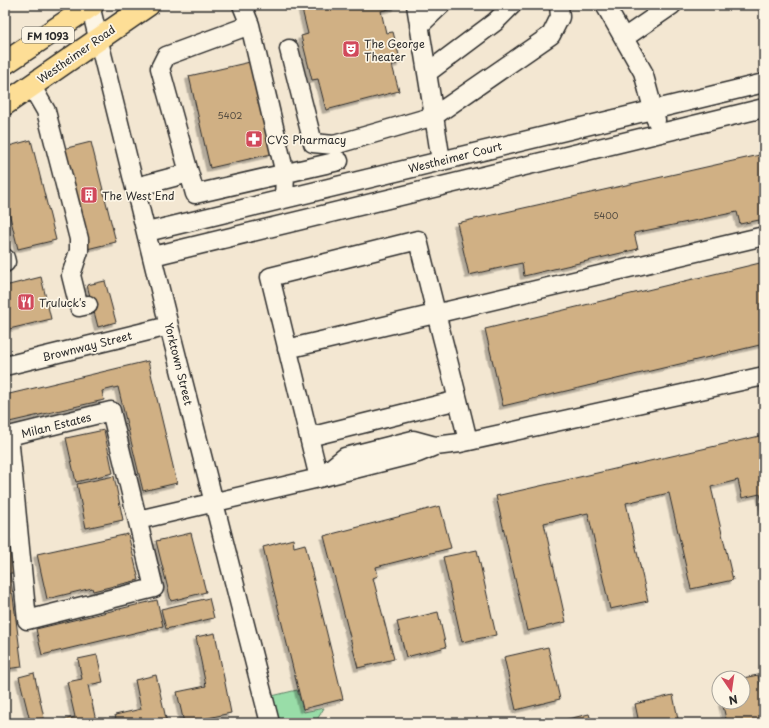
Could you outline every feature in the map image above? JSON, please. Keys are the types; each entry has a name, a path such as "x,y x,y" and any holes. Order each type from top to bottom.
{"main road":[{"name":"FM 1093","path":"5,63 91,5"},
{"name":"Westheimer Road","path":"5,104 98,38 148,5"}],"street":[{"name":"Yorktown Street","path":"91,5 169,326 270,723"},
{"path":"242,5 250,25 285,174 284,199"},
{"path":"416,5 441,161"},
{"path":"420,26 441,5"},
{"path":"427,73 495,22 512,5"},
{"path":"194,194 285,174 434,116 551,35 560,17 559,5"},
{"path":"605,5 643,72 660,133"},
{"path":"624,38 672,5"},
{"path":"199,220 189,173 160,68 166,56 250,25"},
{"path":"289,49 313,143 337,153"},
{"name":"Westheimer Court","path":"147,232 764,83"},
{"path":"31,85 46,111 78,239 78,251 71,275 79,307 88,305"},
{"path":"153,256 764,108"},
{"path":"337,153 349,209"},
{"path":"136,187 189,173"},
{"path":"287,349 764,236"},
{"path":"319,478 270,277 418,240 468,441"},
{"path":"5,258 5,263"},
{"name":"Brownway Street","path":"5,366 169,326"},
{"path":"138,520 319,478 345,457 413,440 435,446 468,441 764,376"},
{"path":"309,437 458,400"},
{"name":"Milan Estates","path":"111,411 138,520 154,588 27,620 9,436 111,411"}],"green space":[{"path":"297,690 304,712 324,708 315,723 279,723 272,696"}],"building":[{"name":"The George Theater","path":"301,5 397,5 397,7 381,11 386,33 393,32 401,63 392,65 399,91 326,110 318,79 312,80 301,36 308,34"},
{"name":"CVS Pharmacy","path":"250,62 271,154 210,168 189,76"},
{"path":"31,140 56,240 18,249 5,196 5,147"},
{"name":"The West End","path":"91,142 116,242 87,249 63,149"},
{"path":"764,154 764,219 740,224 737,212 634,233 638,249 524,276 522,263 469,275 457,223"},
{"path":"764,262 764,344 503,406 485,329"},
{"name":"Truluck's","path":"41,277 51,319 5,330 5,286"},
{"path":"105,281 116,322 98,327 87,285"},
{"path":"148,361 177,483 143,491 118,387 102,391 104,400 5,423 5,395"},
{"path":"104,430 113,473 76,482 66,438"},
{"path":"764,435 764,510 760,494 742,498 738,480 711,487 733,580 691,589 669,493 626,503 648,601 610,609 588,513 544,523 566,622 527,631 496,496"},
{"path":"114,476 123,520 86,528 77,484"},
{"path":"5,506 13,573 10,573 22,667 5,669"},
{"path":"440,506 451,548 376,567 378,576 373,578 394,659 358,668 324,536"},
{"path":"191,533 206,592 171,601 156,541"},
{"path":"128,534 139,580 93,591 92,588 47,599 37,554"},
{"path":"293,539 294,547 305,544 343,699 303,709 263,547"},
{"path":"477,550 496,635 462,642 443,557"},
{"path":"209,598 214,618 166,629 161,609"},
{"path":"157,600 163,626 42,655 36,629"},
{"path":"438,612 446,647 406,657 397,622"},
{"path":"215,633 231,713 184,723 177,692 206,686 196,637"},
{"path":"548,647 560,699 516,710 504,657"},
{"path":"97,655 103,682 88,685 96,721 106,719 107,723 55,723 75,717 67,682 82,679 78,659"},
{"path":"34,673 44,718 30,721 19,677"},
{"path":"156,675 167,723 117,723 115,715 141,709 135,680"},
{"path":"758,675 764,701 764,723 727,723 724,710 751,710 751,676"},
{"path":"673,695 679,723 639,723 635,704"},
{"path":"589,714 592,723 551,723"}],"place":[{"name":"The George Theater","path":"351,49"},
{"name":"CVS Pharmacy","path":"254,139"},
{"name":"The West End","path":"89,195"},
{"name":"Truluck's","path":"26,302"}]}
